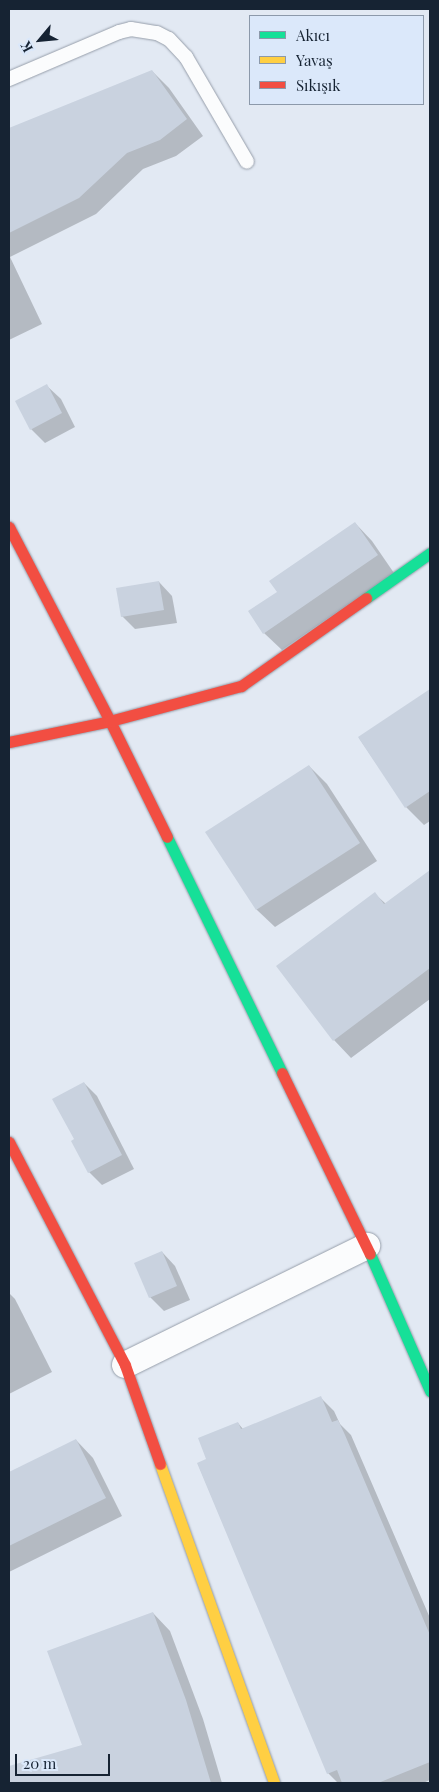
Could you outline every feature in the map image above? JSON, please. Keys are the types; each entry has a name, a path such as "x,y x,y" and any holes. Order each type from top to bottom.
{"street":[{"path":"9,527 110,721 367,1246 430,1391"},
{"path":"9,742 110,721 241,686 430,553"},
{"path":"9,1142 125,1365 274,1783"},
{"path":"125,1365 367,1246"}],"lane":[{"path":"9,80 119,32 131,29 157,33 178,47 186,57 247,162"}],"building":[{"path":"152,70 187,119 160,140 127,153 79,198 9,233 9,128"},
{"path":"47,384 62,413 30,430 15,401"},
{"path":"355,522 378,555 263,634 248,611 277,592 269,581"},
{"path":"159,581 164,610 121,617 116,588"},
{"path":"430,689 430,791 405,808 358,737"},
{"path":"309,765 360,843 256,910 205,832"},
{"path":"430,870 430,968 333,1041 276,966 375,892 384,904"},
{"path":"84,1082 122,1155 88,1173 71,1141 74,1139 52,1099"},
{"path":"162,1251 177,1286 149,1298 134,1263"},
{"path":"321,1396 332,1422 338,1420 345,1435 430,1635 430,1762 378,1783 342,1783 337,1770 327,1774 197,1463 206,1459 198,1438 238,1422 241,1429"},
{"path":"76,1439 106,1498 9,1546 9,1472"},
{"path":"153,1612 186,1700 211,1783 9,1783 9,1766 82,1745 47,1651"}],"traffic: fast":[{"path":"366,598 430,553"},
{"path":"167,837 282,1073"},
{"path":"370,1254 430,1391"}],"traffic: slow":[{"path":"160,1464 274,1783"}],"traffic: jam":[{"path":"9,527 110,721 167,837"},
{"path":"9,742 110,721 241,686 366,598"},
{"path":"282,1073 370,1254"},
{"path":"9,1142 125,1365 160,1464"}]}
